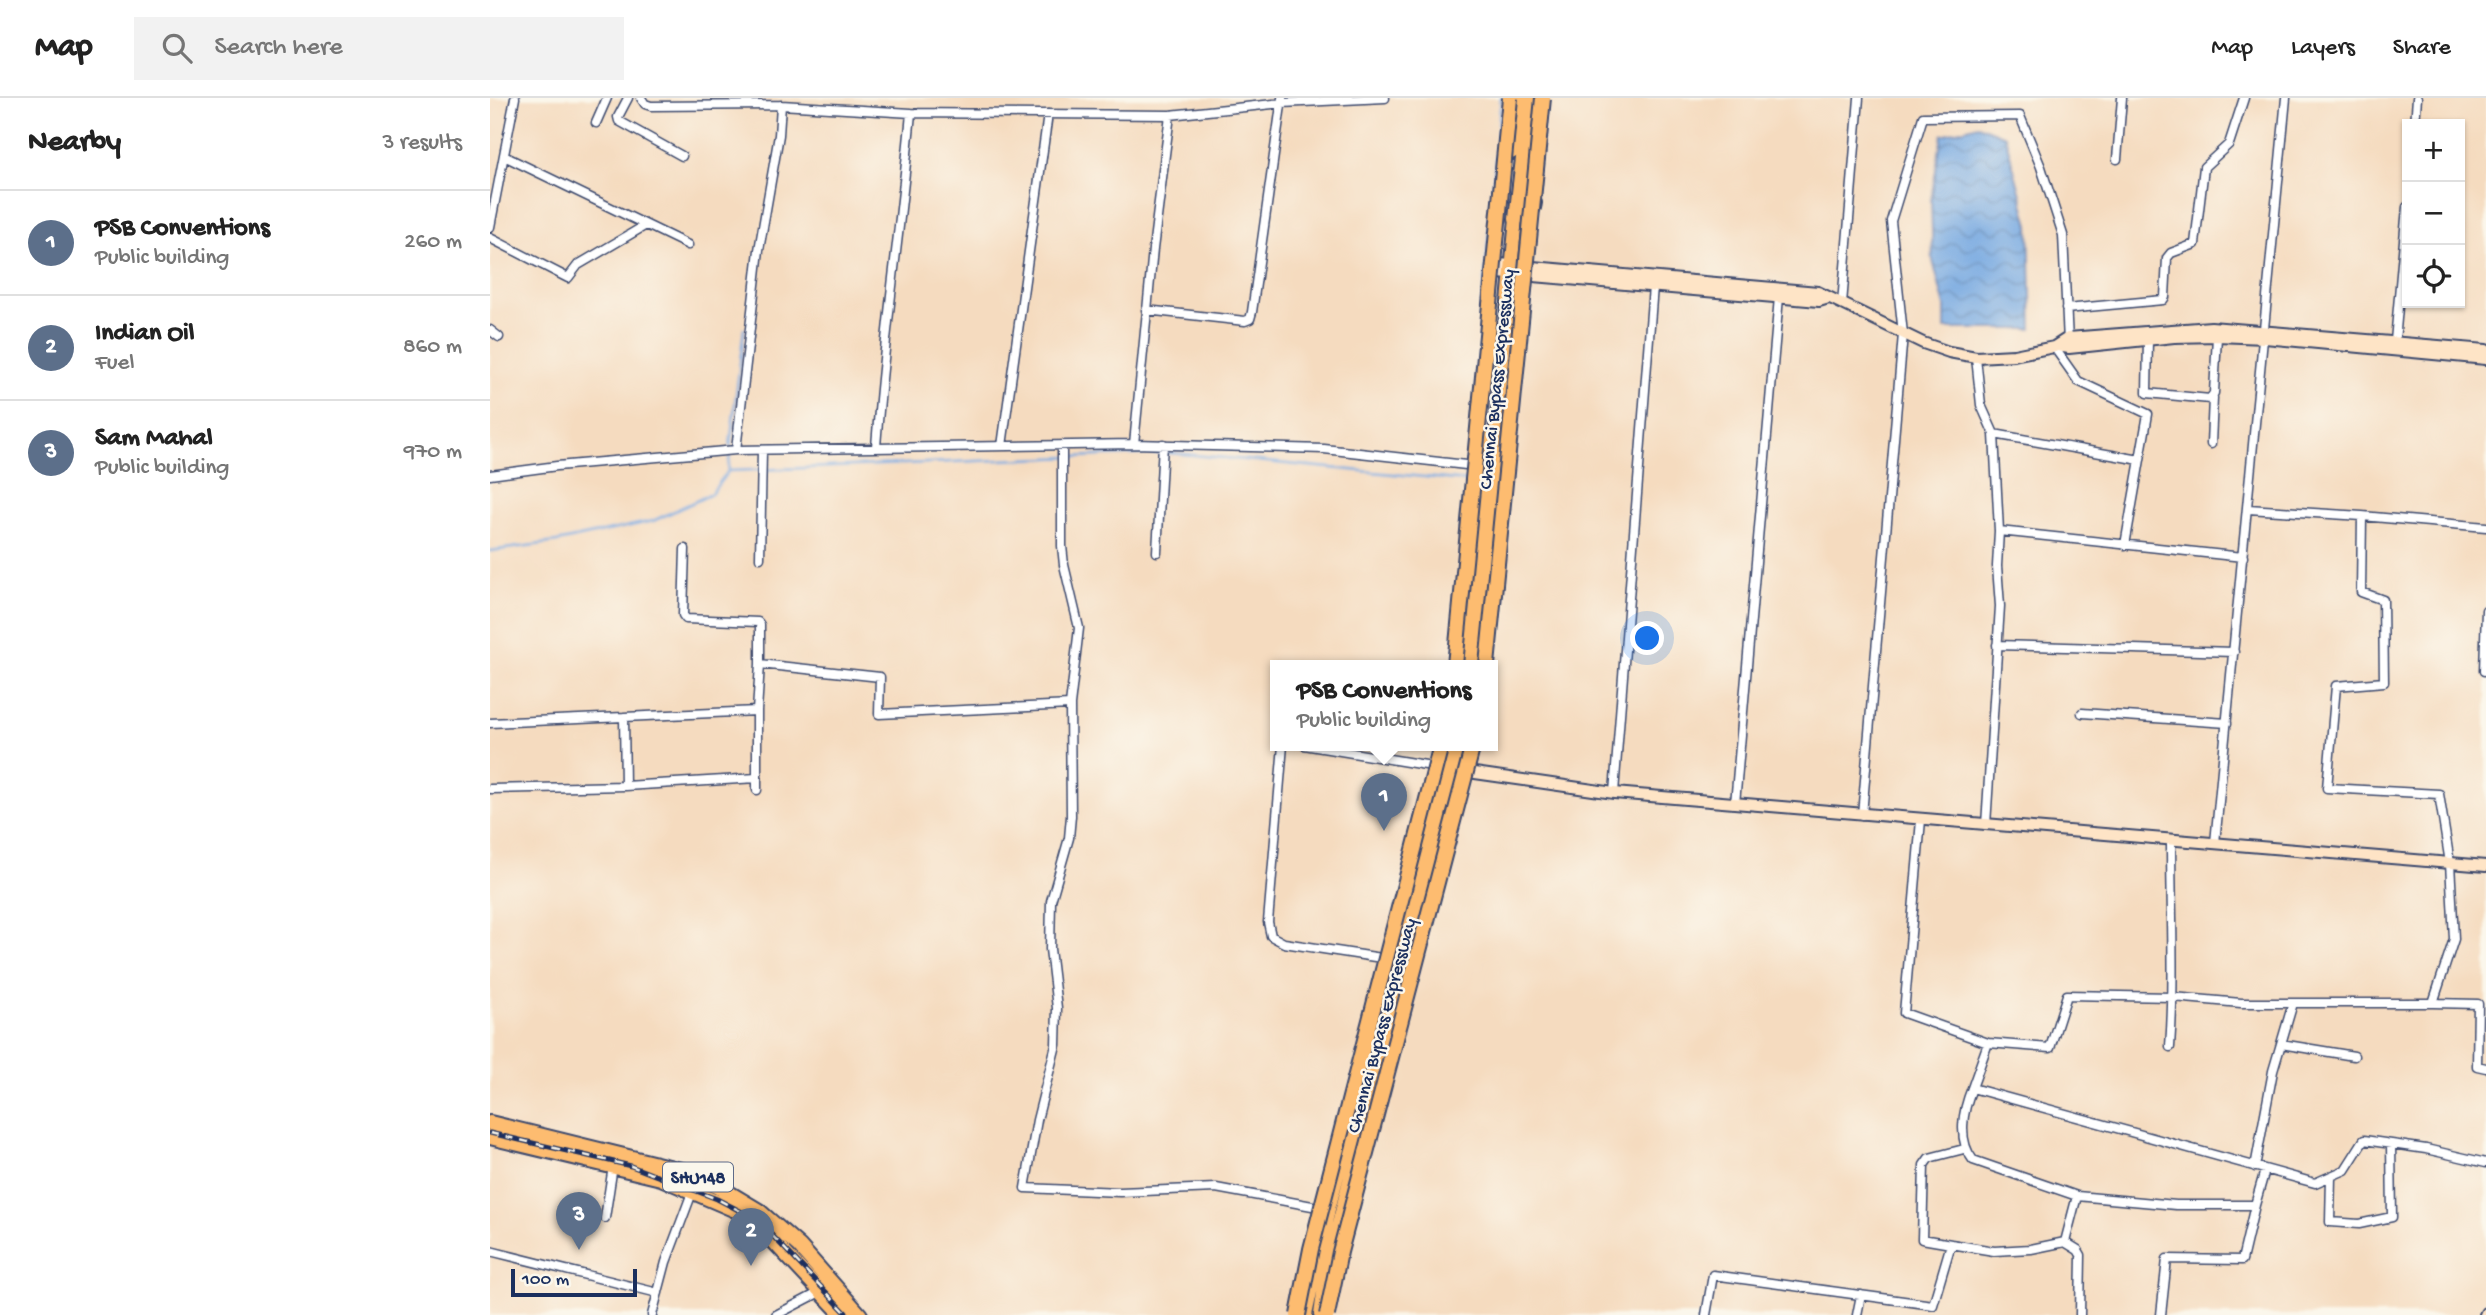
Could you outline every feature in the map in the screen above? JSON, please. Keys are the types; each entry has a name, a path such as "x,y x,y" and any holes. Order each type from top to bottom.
{"highway":[{"name":"Chennai Bypass Expressway","path":"1455,660 1508,98"},
{"path":"1510,217 1518,98"},
{"path":"1510,217 1530,98"},
{"name":"Chennai Bypass Expressway","path":"1488,660 1544,98"},
{"name":"Chennai Bypass Expressway","path":"1298,1315 1311,1249 1439,751"},
{"name":"Chennai Bypass Expressway","path":"1327,1315 1340,1252 1471,751"},
{"name":"SHU148","path":"490,1123 685,1171 719,1187 759,1211 799,1246 860,1315"},
{"name":"SHU148","path":"490,1137 661,1178 740,1212 763,1230 844,1315"}],"main road":[{"path":"1508,98 1495,204 1510,217"},
{"path":"1510,217 1534,208 1544,98"},
{"path":"1462,660 1477,467 1510,217"},
{"path":"1505,269 1779,298 1819,301 1829,298"},
{"path":"1505,269 1818,292 1903,334 1949,352 1976,357 2014,355 2062,345 2192,327 2486,359"},
{"path":"2062,345 2265,334 2395,341 2486,350"},
{"path":"1474,660 1477,467"},
{"path":"1320,1315 1326,1272 1449,769 1449,751"},
{"path":"1306,1315 1329,1209 1449,769 1456,751"},
{"path":"1449,769 1614,793 2486,866"}],"street":[{"path":"490,227 515,98"},
{"path":"596,123 607,98"},
{"path":"628,98 618,117 619,121 682,156"},
{"path":"641,98 645,104 651,106 781,105 911,113 1170,115 1282,100 1385,98"},
{"path":"1842,304 1859,98"},
{"path":"2117,159 2122,98"},
{"path":"2066,309 2162,300 2165,297 2169,255 2195,244 2204,167 2229,144 2244,98"},
{"path":"2215,843 2286,98"},
{"path":"2415,119 2417,98"},
{"path":"1146,310 1245,321 1250,319 1282,100"},
{"path":"736,450 759,250 779,135 781,105"},
{"path":"876,447 911,113"},
{"path":"1002,446 1048,114"},
{"path":"1134,444 1146,310 1170,115"},
{"path":"1862,815 1903,334 1891,221 1923,117 2020,116 2041,167 2063,235 2066,309 2062,345 2078,381 2148,414 2125,545"},
{"path":"504,156 688,245"},
{"path":"490,238 568,278 578,265 646,225"},
{"path":"2395,341 2404,245"},
{"path":"1614,793 1653,286"},
{"path":"1734,804 1779,298"},
{"path":"490,330 499,337"},
{"path":"2211,444 2217,336"},
{"path":"2148,339 2147,393 2213,398"},
{"path":"1976,357 1981,405 1994,434 1999,531 2000,607 1986,825"},
{"path":"1994,434 2140,460"},
{"path":"490,475 736,450 1002,446 1062,453 1134,444 1324,449 1477,467"},
{"path":"1157,552 1163,444"},
{"path":"760,558 762,450"},
{"path":"1062,453 1062,546 1079,628 1070,705 1071,816 1069,838 1051,901 1050,949 1057,1008 1056,1045 1037,1120 1025,1188 1120,1192 1216,1188 1329,1209"},
{"path":"2248,509 2486,527"},
{"path":"2362,516 2361,592 2383,600 2384,682 2336,686 2327,788 2439,794 2450,863 2454,939 2433,1003"},
{"path":"1999,531 2243,557"},
{"path":"685,549 683,615 686,619 758,622 760,625 757,790"},
{"path":"2484,671 2486,610"},
{"path":"1997,645 2234,652"},
{"path":"760,664 880,677 879,714 1070,705"},
{"path":"490,723 757,711"},
{"path":"2082,713 2227,723"},
{"path":"624,718 625,786"},
{"path":"1282,751 1268,922 1271,936 1284,943 1396,960"},
{"path":"1340,751 1449,769"},
{"path":"490,789 625,786 757,778"},
{"path":"1922,820 1905,1013 1989,1043 2050,1048 2067,995 2173,997 2241,1003 2478,1004 2477,1066 2486,1068"},
{"path":"2170,1047 2173,997 2171,840"},
{"path":"2255,1167 2273,1071 2293,1003"},
{"path":"1989,1043 1964,1109 1964,1149 1973,1160 2077,1196 2176,1205 2255,1205"},
{"path":"2281,1044 2354,1056"},
{"path":"1972,1088 2315,1183 2345,1170 2364,1140 2426,1149 2486,1163"},
{"path":"2331,1176 2330,1222 2359,1223 2392,1217 2391,1144"},
{"path":"1964,1149 1929,1158 1924,1165 1922,1239 1994,1251 2031,1249 2065,1242 2081,1255 2080,1315"},
{"path":"605,1219 613,1166"},
{"path":"2161,1315 2167,1259 2242,1260 2266,1170"},
{"path":"652,1315 666,1262 693,1190"},
{"path":"2065,1242 2077,1196"},
{"path":"1706,1315 1713,1275 1933,1305 1951,1244"},
{"path":"490,1251 658,1293"},
{"path":"776,1315 822,1291"},
{"path":"1857,1315 1861,1295"}],"water":[{"path":"1978,125 2005,136 2029,225 2032,329 1945,329 1945,307 1933,261 1931,200 1942,135"}],"waterway":[{"path":"1482,311 1501,98"},
{"path":"730,447 744,329"},
{"path":"728,471 1172,453 1467,481"},
{"path":"490,551 557,542 653,521 711,494 728,471 730,454"}],"railway":[{"path":"490,1133 631,1166 717,1199 748,1215 766,1229 848,1315"}],"place":[{"name":"PSB Conventions","path":"1384,831"},
{"name":"Sam Mahal","path":"579,1250"},
{"name":"Indian Oil","path":"751,1266"}]}
